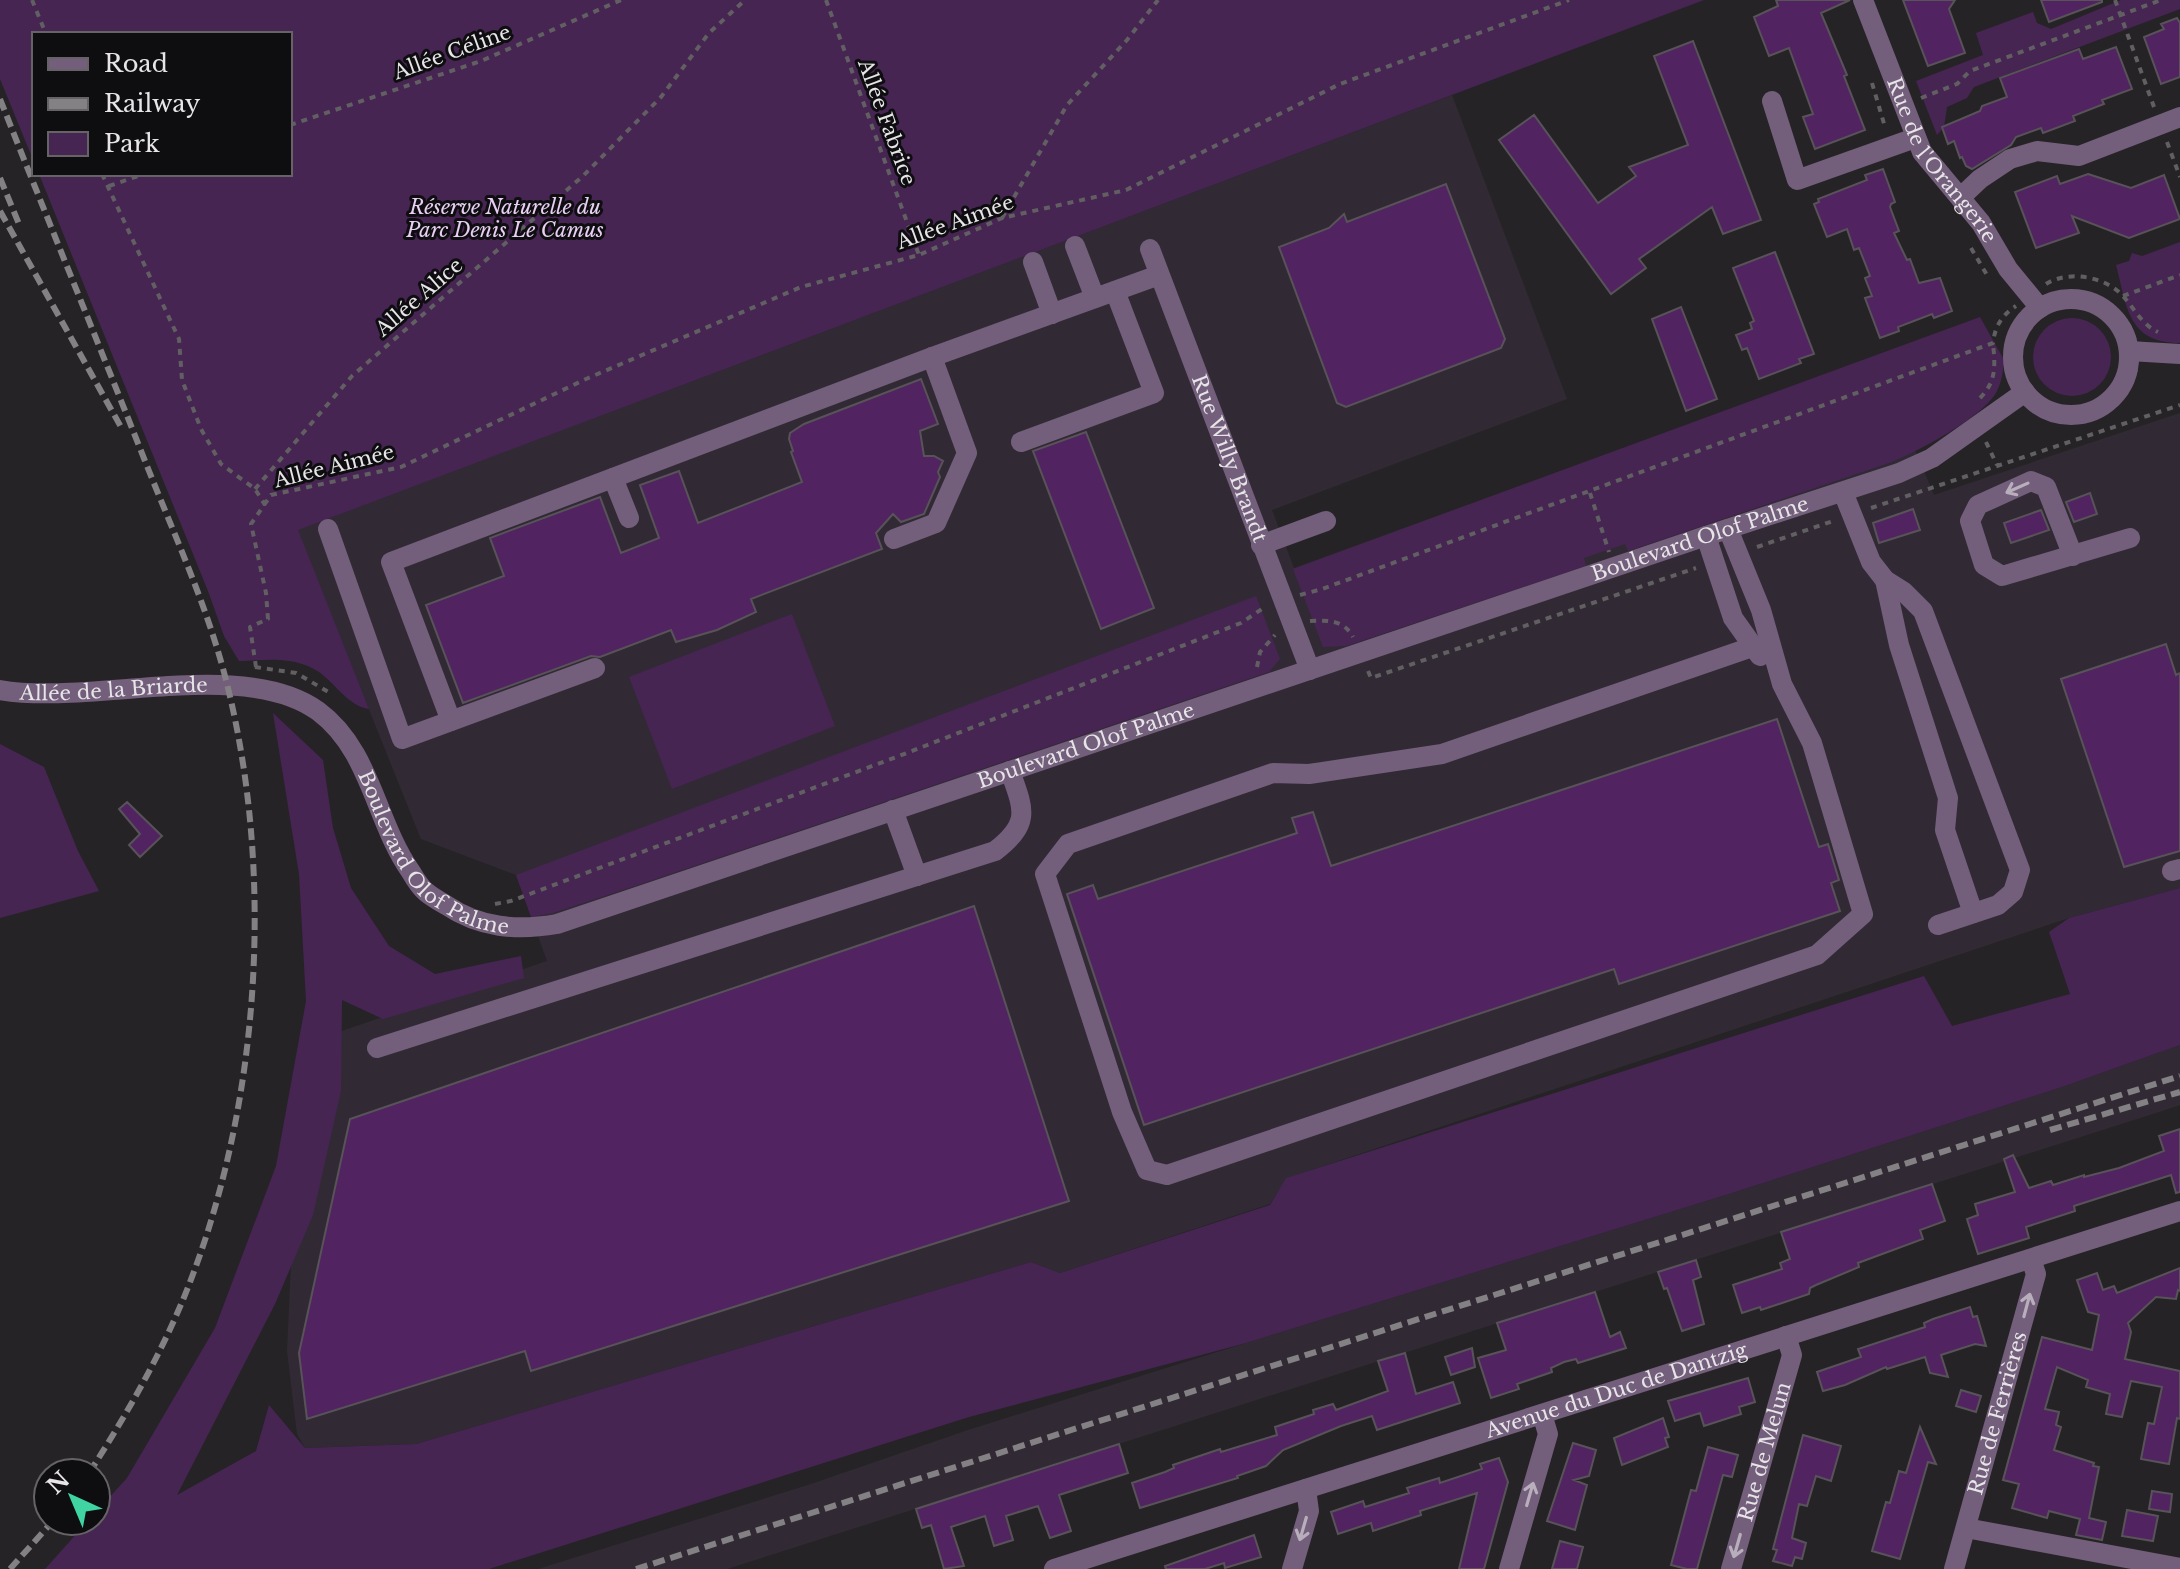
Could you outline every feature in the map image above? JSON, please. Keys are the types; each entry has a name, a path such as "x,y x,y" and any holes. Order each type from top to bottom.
{"street":[{"name":"Rue de l'Orangerie","path":"1863,0 1915,138 1931,164 1981,223 2008,269 2038,305"},
{"path":"1772,101 1797,180 1915,138"},
{"path":"1961,197 1998,165 2020,156 2037,151 2079,156 2180,117"},
{"path":"1075,246 1095,298"},
{"name":"Rue Willy Brandt","path":"1150,249 1310,670"},
{"path":"1033,262 1052,314"},
{"path":"451,721 391,562 932,357 1159,275"},
{"path":"1021,442 1154,393 1115,291"},
{"path":"2078,299 2097,304 2113,316 2133,352 2124,380 2117,393 2106,403 2087,412 2064,414 2049,410 2023,394 2013,356 2021,329 2038,305 2078,299"},
{"path":"2133,352 2180,354"},
{"path":"894,539 936,523 967,453 932,357"},
{"name":"Boulevard Olof Palme","path":"228,685 277,691 305,702 320,712 350,745 400,856 424,891 461,916 506,928 557,924 1899,473 1932,458 2023,394"},
{"path":"613,478 629,518"},
{"path":"2073,556 2046,487 2031,481 1978,505 1970,521 1984,565 2002,576 2073,556 2130,538"},
{"path":"1843,492 1871,562 1885,580 1904,592 1923,611 2020,870 2013,892 1998,905 1938,925"},
{"path":"1261,545 1326,521"},
{"path":"328,529 402,739 451,721 478,718 595,668"},
{"path":"1728,529 1761,610 1782,684 1812,743 1863,914 1817,955 1167,1175 1147,1170 1122,1112 1045,874 1068,844 1273,773 1309,774 1442,754 1752,647"},
{"path":"1706,536 1733,618 1782,684"},
{"path":"1885,580 1899,645 1948,798 1945,830 1973,913"},
{"name":"Allée de la Briarde","path":"0,690 66,693 228,685"},
{"path":"377,1048 995,851 1014,837 1022,820 1023,807 1010,771"},
{"path":"893,810 917,876"},
{"name":"Avenue du Duc de Dantzig","path":"1057,1569 2180,1211"},
{"name":"Rue de Ferrières","path":"1954,1569 2036,1274 2031,1259"},
{"name":"Rue de Melun","path":"1731,1569 1792,1355 1786,1336"},
{"path":"1509,1569 1548,1434 1542,1414"},
{"path":"1292,1569 1309,1511 1306,1489"},
{"path":"1966,1528 2180,1568"}],"path":[{"path":"32,0 45,32"},
{"name":"Allée Céline","path":"292,124 481,61 621,0"},
{"name":"Allée Alice","path":"255,489 352,376 583,176 661,97 709,33 745,0"},
{"name":"Allée Fabrice","path":"826,0 919,255"},
{"path":"1002,218 1067,105 1127,40 1158,0"},
{"name":"Allée Aimée","path":"266,506 271,495 401,467 586,379 801,287 919,255 1002,218 1126,190 1340,84 1569,0"},
{"path":"2115,0 2180,177"},
{"path":"1919,99 1957,84 1970,71 2161,0"},
{"path":"1914,90 1923,110"},
{"path":"103,176 179,339 182,380 201,429 221,464 255,489 266,506 251,524 266,593 268,619 250,627 256,667"},
{"path":"108,186 138,176"},
{"path":"2123,296 2180,275"},
{"path":"2036,279 2044,285 2063,277 2086,278 2110,286 2123,296 2141,320 2159,333"},
{"path":"2071,291 2101,297 2117,309 2129,325 2134,336 2133,352 2132,383 2124,397 2114,408 2090,420 2056,421 2042,416 2009,375 2007,349 2016,322 2054,293 2071,291"},
{"path":"1975,402 1992,384 1996,371 1995,333 2003,316 2013,308"},
{"path":"1296,596 1590,493 1993,343"},
{"path":"1984,437 1997,465"},
{"path":"1590,493 1610,554 1622,550"},
{"path":"484,902 511,901 899,756 1241,623 1266,606"},
{"path":"1262,686 1256,670 1257,662 1265,643 1276,634"}],"shaded area":[{"path":"1452,95 1567,399 1272,510 1294,568 1876,356 1934,495 2180,413 2180,888 2069,918 1287,1178 1270,1204 1060,1273 1031,1262 416,1444 305,1448 297,1434 287,1351 292,1243 330,1035 547,961 516,875 421,839 297,530"},
{"path":"2180,1045 2180,1105 727,1569 538,1569 808,1485 968,1430 1729,1194 2062,1087"}],"green space":[{"name":"Réserve Naturelle du Parc Denis Le Camus","path":"0,0 1704,0 298,530 369,709 355,704 319,672 300,663 239,661 224,636 40,176 292,176 292,32 32,32 32,157 0,79"},
{"path":"2121,0 2180,0 2180,9 1974,87 1967,98 1947,107 1944,127 1937,135 1916,81 1983,55 1976,33 2033,12 2037,23 2051,29"},
{"path":"2180,242 2180,343 2149,337 2139,329 2127,308 2116,265 2129,261 2132,253 2142,256"},
{"path":"1980,317 2004,360 1997,391 1979,412 1916,451 1889,463 1628,551 1625,544 1584,558 1586,566 1346,646 1323,647 1293,569"},
{"path":"2072,318 2087,321 2100,329 2108,342 2111,357 2108,372 2100,385 2087,393 2072,396 2057,393 2044,385 2036,372 2033,357 2036,342 2044,329 2057,321"},
{"path":"1256,596 1280,659 1269,672 638,885 553,913 531,917 516,875"},
{"path":"792,614 835,726 672,789 629,677"},
{"path":"273,713 323,760 333,828 351,888 389,946 435,974 521,956 524,978 383,1019 342,1000 341,1091 313,1215 275,1304 177,1495 256,1451 269,1405 305,1448 416,1444 1031,1262 1060,1273 1270,1205 1286,1178 1924,976 1952,1026 2070,994 2049,932 2069,918 2180,888 2180,1045 2062,1087 1729,1194 1246,1343 969,1417 489,1569 45,1569 74,1537 112,1537 112,1494 127,1478 215,1328 276,1166 306,1001 299,874"},
{"path":"0,744 44,767 78,851 99,891 0,918"}],"building":[{"path":"1776,0 1850,0 1821,13 1847,75 1844,76 1865,130 1815,149 1803,117 1813,114 1789,48 1769,56 1754,17 1778,6"},
{"path":"1903,0 1955,0 1949,9 1965,53 1928,66"},
{"path":"2041,0 2102,0 2102,2 2049,22"},
{"path":"2177,18 2180,23 2180,77 2161,84 2144,37 2164,29 2161,24"},
{"path":"1693,41 1761,220 1723,234 1712,207 1639,259 1646,268 1611,294 1499,140 1534,115 1598,203 1636,176 1629,167 1688,145 1654,56"},
{"path":"2116,47 2132,89 2102,100 2104,104 2073,116 2075,121 2043,133 2041,128 2016,137 2011,145 1972,169 1960,158 1954,141 1948,144 1942,127 2007,97 2000,78 2079,49 2083,59"},
{"path":"1883,169 1895,202 1890,207 1899,231 1894,233 1907,260 1910,259 1919,283 1940,278 1952,311 1934,318 1932,314 1898,327 1899,331 1880,338 1865,298 1872,296 1865,278 1870,276 1859,248 1854,250 1847,229 1827,237 1814,204 1819,202 1818,199 1867,180 1865,175"},
{"path":"2088,174 2131,188 2164,175 2180,219 2129,238 2072,216 2079,233 2036,248 2015,192 2057,176 2060,184"},
{"path":"1446,184 1505,339 1501,348 1346,407 1337,403 1279,247 1329,228 1344,214 1347,222"},
{"path":"1775,252 1814,354 1799,359 1801,363 1759,379 1747,348 1742,350 1736,335 1752,329 1750,323 1754,321 1733,268"},
{"path":"1681,307 1717,399 1686,411 1652,319"},
{"path":"921,379 938,424 920,431 924,456 934,456 943,461 938,472 940,477 924,514 901,522 893,514 876,533 882,549 751,599 756,612 717,630 676,642 671,630 463,703 426,605 504,576 490,538 600,497 621,553 659,538 640,485 679,471 698,523 802,482 791,452 790,433 804,424"},
{"path":"1086,432 1154,608 1101,629 1033,451"},
{"path":"2090,493 2097,514 2074,522 2066,502"},
{"path":"1913,509 1920,530 1879,543 1873,523"},
{"path":"2041,510 2049,530 2011,543 2004,523"},
{"path":"2166,644 2176,675 2180,673 2180,851 2124,867 2061,679"},
{"path":"1777,719 1819,847 1828,844 1839,880 1831,883 1840,911 1619,984 1614,969 1144,1125 1067,894 1093,885 1098,899 1297,833 1292,818 1313,812 1331,866"},
{"path":"127,802 162,836 140,857 129,845 140,834 119,809"},
{"path":"974,906 1069,1201 531,1371 525,1351 307,1419 299,1353 350,1119"},
{"path":"2180,1129 2180,1192 2176,1193 2171,1175 2074,1206 2075,1211 2026,1227 2029,1238 1978,1254 1967,1219 1978,1215 1975,1204 2015,1192 2004,1159 2013,1155 2029,1188 2051,1181 2053,1185 2119,1168 2164,1151 2159,1136"},
{"path":"1932,1184 1945,1221 1920,1230 1923,1239 1858,1263 1859,1267 1810,1288 1809,1294 1742,1313 1733,1285 1782,1269 1780,1263 1790,1259 1781,1232"},
{"path":"1696,1260 1701,1277 1693,1280 1704,1324 1682,1331 1658,1272"},
{"path":"2180,1268 2180,1291 2176,1299 2156,1297 2128,1323 2131,1332 2125,1359 2180,1371 2180,1419 2177,1418 2169,1464 2141,1459 2148,1423 2154,1424 2162,1387 2131,1381 2122,1417 2106,1414 2110,1394 2086,1387 2088,1380 2057,1367 2045,1409 2059,1412 2056,1425 2061,1427 2054,1450 2099,1467 2089,1518 2106,1522 2102,1540 2076,1535 2080,1519 2049,1511 2047,1518 2012,1508 2019,1484 2003,1480 2042,1337 2092,1350 2099,1315 2088,1312 2077,1280 2097,1273 2103,1290 2114,1286 2117,1293"},
{"path":"1595,1292 1610,1337 1620,1332 1626,1348 1578,1363 1576,1359 1564,1362 1551,1368 1552,1372 1517,1384 1519,1389 1491,1398 1478,1358 1506,1350 1497,1323"},
{"path":"1970,1307 1973,1317 1977,1316 1986,1346 1975,1344 1941,1355 1948,1377 1930,1373 1925,1357 1886,1367 1823,1391 1817,1372 1861,1357 1858,1349 1925,1327 1924,1323 1933,1319"},
{"path":"1472,1348 1475,1367 1451,1375 1445,1357"},
{"path":"1405,1353 1416,1394 1453,1382 1460,1403 1377,1430 1372,1416 1341,1426 1283,1450 1266,1466 1238,1478 1140,1508 1132,1483 1220,1449 1221,1452 1277,1435 1275,1427 1314,1414 1313,1410 1333,1404 1336,1410 1388,1391 1378,1361"},
{"path":"1748,1378 1755,1402 1739,1407 1741,1414 1704,1426 1700,1413 1675,1421 1668,1401"},
{"path":"1961,1390 1981,1396 1976,1412 1956,1406"},
{"path":"1663,1418 1669,1437 1665,1438 1668,1447 1622,1465 1614,1438"},
{"path":"1920,1427 1936,1464 1928,1462 1900,1559 1872,1551 1886,1502 1890,1503 1899,1471 1906,1473"},
{"path":"1803,1435 1841,1446 1831,1481 1816,1476 1807,1506 1799,1504 1792,1538 1806,1543 1802,1559 1795,1557 1792,1566 1773,1561 1777,1550 1773,1549"},
{"path":"1573,1443 1596,1450 1589,1476 1574,1480 1587,1485 1575,1530 1547,1521"},
{"path":"1119,1444 1128,1473 1059,1495 1071,1531 1050,1538 1038,1506 1006,1516 1013,1540 994,1546 985,1516 951,1527 964,1566 944,1569 931,1525 922,1528 916,1509"},
{"path":"1708,1447 1738,1455 1732,1477 1723,1475 1697,1569 1687,1569 1671,1565 1691,1490 1696,1491"},
{"path":"1499,1458 1508,1482 1484,1569 1459,1569 1477,1493 1420,1511 1421,1515 1373,1531 1371,1523 1338,1534 1331,1512 1363,1501 1365,1507 1409,1493 1407,1488 1439,1478 1440,1483 1482,1469 1480,1464"},
{"path":"2152,1491 2172,1494 2170,1512 2149,1509"},
{"path":"2127,1510 2158,1516 2153,1541 2122,1536"},
{"path":"1254,1535 1261,1557 1225,1568 1224,1563 1205,1569 1166,1569 1165,1566"},
{"path":"1560,1541 1583,1547 1577,1569 1552,1569"}],"railway":[{"path":"0,99 202,603 227,684 242,754 251,827 255,902 247,1052 235,1125 218,1197 196,1266 174,1320 120,1424 99,1457"},
{"path":"0,178 19,224"},
{"path":"0,211 121,427"},
{"path":"636,1569 2180,1076"},
{"path":"2050,1130 2180,1092"},
{"path":"10,1569 39,1537"}]}
